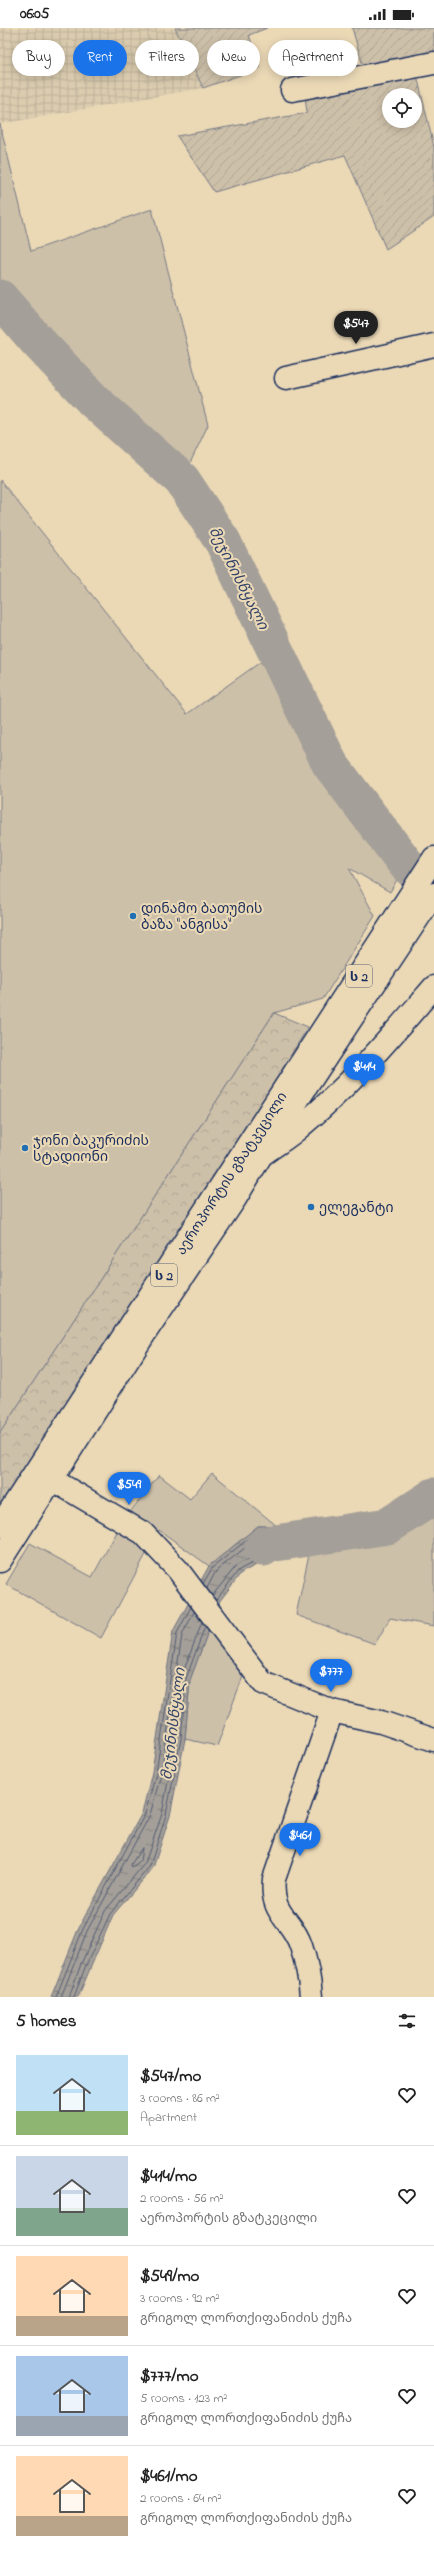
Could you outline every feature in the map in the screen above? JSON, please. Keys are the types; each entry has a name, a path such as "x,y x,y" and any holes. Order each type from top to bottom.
{"main road":[{"path":"292,90 434,63"},
{"path":"286,378 434,345"},
{"name":"აეროპორტის გზატკეცილი","path":"0,1561 147,1330 235,1200 408,915 434,858"},
{"name":"აეროპორტის გზატკეცილი","path":"0,1526 408,915 434,894"},
{"path":"262,1154 300,1127 324,1104 377,1051 434,987"},
{"path":"51,1479 143,1533 178,1570 263,1683 332,1711 381,1722 434,1740"},
{"path":"311,1997 301,1944 276,1907 273,1892 274,1880 332,1711"}],"shaded area":[{"path":"0,28 175,28 181,40 135,40 135,76 197,76 203,88 0,124"}],"green space":[{"path":"175,28 267,28 249,35 251,40 207,40 207,76 237,76 203,88 197,76 199,76 199,40 181,40"},
{"path":"352,28 434,28 434,63 415,67 420,88 382,88 382,128 422,128 422,96 434,147 434,217 386,249 345,155 214,192 177,136 307,113 304,88 366,76 358,49 358,40 356,40"},
{"path":"0,124 31,251 152,209 208,425 182,480 94,401 37,341 0,298"},
{"name":"დინამო ბათუმის ბაზა \"ანგისა\"","path":"0,480 187,714 276,651 330,764 406,864 390,892 349,868 375,916 323,999 274,1013 0,1433"},
{"path":"274,1013 308,1027 249,1124 0,1513 0,1433"},
{"path":"212,1473 277,1526 258,1526 209,1566 159,1530 101,1638 6,1584 30,1543 92,1577 123,1521 159,1475 190,1499"},
{"path":"434,1496 434,1626 390,1618 375,1644 296,1615 315,1526 388,1526"},
{"path":"219,1602 230,1639 248,1663 217,1746 185,1739 190,1680"}],"water":[{"path":"258,1526 315,1526 310,1549 279,1553 241,1573 219,1602 190,1680 185,1739 170,1816 153,1868 113,1915 78,1997 51,1997 79,1927 142,1813 152,1772 173,1631 209,1566"}],"waterway":[{"name":"მეჯინისწყალი","path":"0,298 37,341 94,401 182,480 223,542 330,764 406,864 434,891"},
{"name":"მეჯინისწყალი","path":"263,1548 269,1544 388,1526 434,1496"}],"place":[{"name":"დინამო ბათუმის ბაზა \"ანგისა\"","path":"133,916"},
{"name":"ჯონი ბაკურიძის სტადიონი","path":"25,1148"},
{"name":"ელეგანტი","path":"311,1207"}]}
